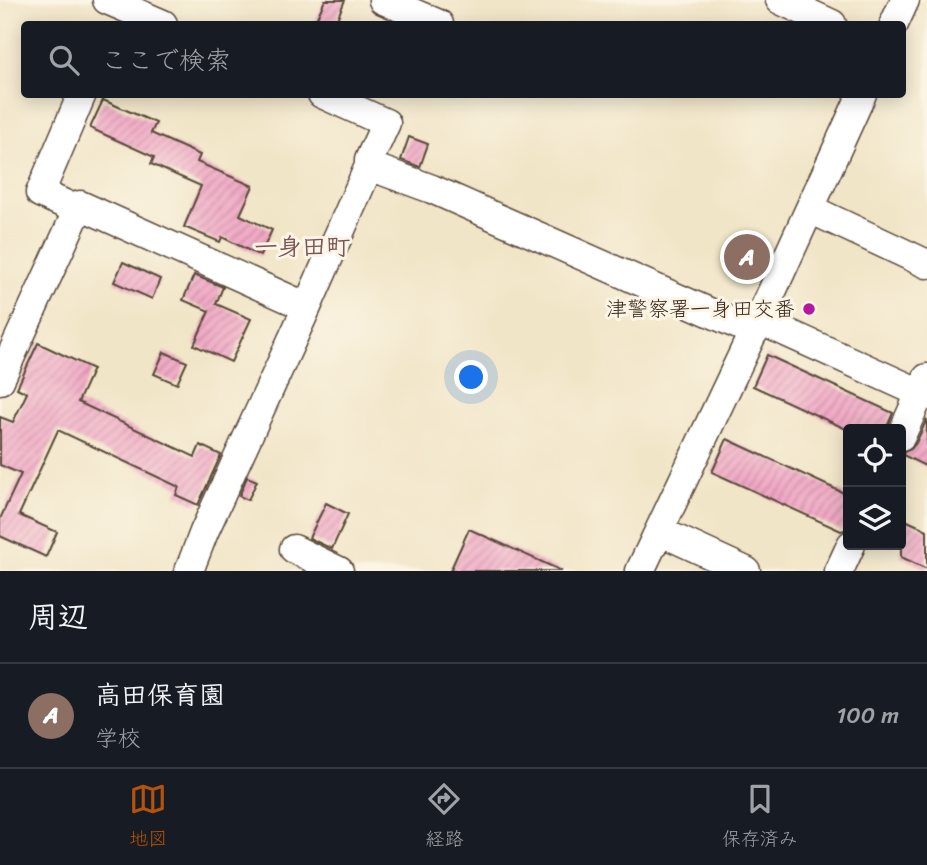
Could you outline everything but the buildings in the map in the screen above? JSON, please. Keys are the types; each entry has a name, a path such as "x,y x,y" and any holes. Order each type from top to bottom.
{"street":[{"path":"383,0 432,21"},
{"path":"779,0 825,21"},
{"path":"895,21 905,0"},
{"path":"113,10 152,21"},
{"path":"78,210 40,193 80,98"},
{"path":"189,571 386,123 331,98"},
{"path":"640,571 860,98"},
{"path":"369,166 432,189 756,326 925,389 906,426"},
{"path":"0,380 80,205 307,307"},
{"path":"810,209 927,264"},
{"path":"659,531 746,571"},
{"path":"294,548 339,571"},
{"path":"839,571 849,550"}],"place":[{"name":"高田保育園","path":"747,257"},
{"name":"津警察署一身田交番","path":"809,309"}],"district":[{"name":"一身田町","path":"302,247"}]}
